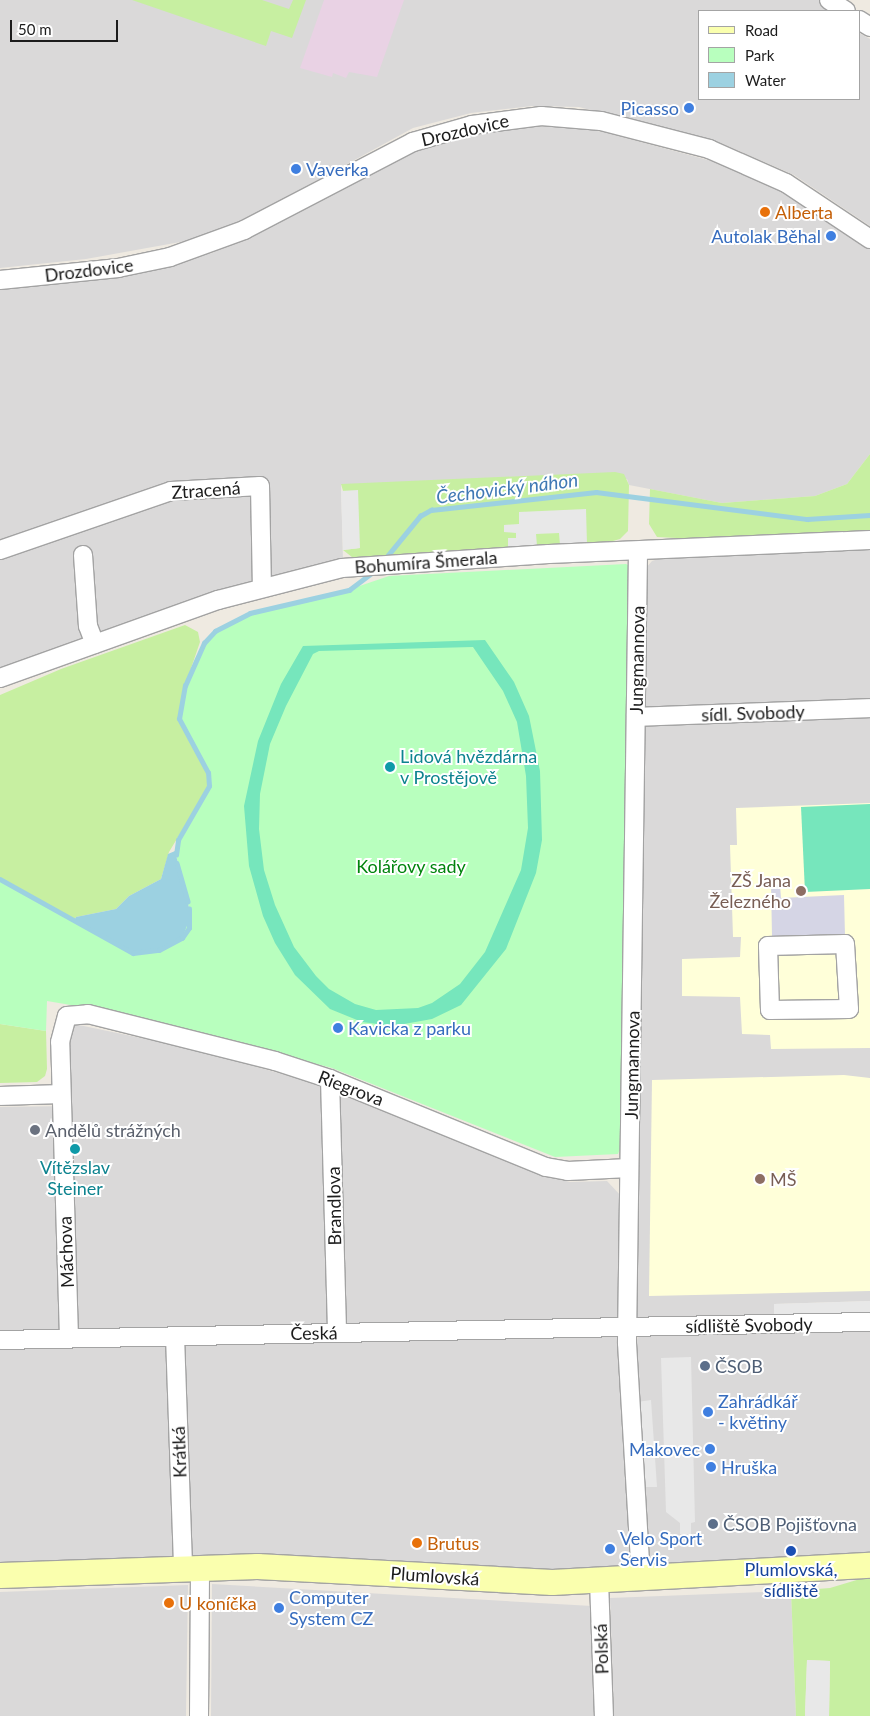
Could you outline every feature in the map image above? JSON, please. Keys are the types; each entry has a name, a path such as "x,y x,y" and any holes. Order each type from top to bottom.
{"main road":[{"name":"Plumlovská","path":"0,1575 191,1567 286,1567 520,1582 598,1581 870,1565"}],"street":[{"path":"828,0 844,10"},
{"name":"Drozdovice","path":"0,280 118,268 170,257 244,230 413,142 472,125 541,116 601,122 709,149 786,184 870,239"},
{"name":"Ztracená","path":"0,550 171,491 260,486 262,588"},
{"name":"Bohumíra Šmerala","path":"0,678 262,588 359,566 870,540"},
{"name":"Jungmannova","path":"638,552 628,1328 641,1578"},
{"path":"83,555 88,626 95,644"},
{"name":"sídl. Svobody","path":"636,718 870,708"},
{"path":"845,944 849,1009 770,1010 768,946 845,944"},
{"name":"Riegrova","path":"67,1016 77,1014 100,1017 216,1045 330,1079 546,1167 568,1171 629,1168"},
{"name":"Máchova","path":"67,1016 60,1042 69,1338"},
{"name":"Brandlova","path":"330,1079 337,1332"},
{"path":"0,1096 61,1094"},
{"name":"sídliště Svobody","path":"628,1328 870,1322"},
{"name":"Česká","path":"0,1340 337,1332 628,1328"},
{"name":"Krátká","path":"175,1336 199,1716"},
{"name":"Polská","path":"598,1581 604,1716"}],"shaded area":[{"path":"0,0 823,0 841,10 698,10 698,100 860,100 860,34 870,39 870,226 794,175 723,144 579,107 532,106 471,113 413,128 254,215 197,239 86,259 0,268"},
{"path":"324,0 404,0 377,77 349,72 346,78 333,73 332,77 300,68"},
{"path":"564,126 604,132 719,163 804,202 870,247 870,454 847,484 815,496 722,503 629,485 627,479 341,485 343,561 253,582 0,668 0,288 95,279 212,253 267,227 389,160 454,135 503,127"},
{"path":"358,490 360,548 343,550 341,491"},
{"path":"586,509 587,544 560,545 559,533 536,534 537,546 508,547 508,538 516,538 516,533 504,532 504,525 519,524 519,512"},
{"path":"870,549 870,1301 774,1304 774,1321 648,1325 635,1315 646,568 652,561 665,557"},
{"name":"ZŠ Jana Železného","path":"870,803 870,1048 771,1049 770,1035 742,1034 740,997 682,996 682,959 740,957 741,937 733,937 730,845 737,845 736,808"},
{"path":"771,884 780,885 781,898 844,895 845,936 772,937"},
{"path":"74,1024 199,1050 327,1087 539,1174 570,1182 607,1181 622,1197 618,1343 633,1572 0,1566 0,1107 69,1106 67,1037"},
{"name":"MŠ","path":"844,1075 870,1078 870,1291 649,1296 652,1080"},
{"path":"870,1301 870,1322 774,1325 774,1304"},
{"path":"870,1327 870,1559 646,1571 632,1350 639,1336"},
{"path":"691,1357 695,1522 691,1523 691,1534 680,1534 680,1523 666,1512 661,1358"},
{"path":"651,1400 657,1487 642,1487 637,1402"},
{"path":"212,1584 592,1606 597,1716 211,1716"},
{"path":"188,1585 186,1716 0,1716 0,1592"},
{"path":"791,1591 796,1716 614,1716 610,1598"},
{"path":"807,1660 830,1661 829,1716 805,1716"}],"green space":[{"path":"132,0 262,0 289,9 293,0 306,0 292,38 271,31 266,46"},
{"path":"870,454 870,534 677,543 677,538 657,537 649,524 650,489 722,503 815,496 847,484"},
{"path":"615,472 624,474 629,485 628,531 620,539 613,541 612,545 357,561 343,550 360,548 341,484"},
{"name":"Kolářovy sady","path":"626,564 630,566 624,1139 618,1154 555,1157 332,1068 124,1014 47,1001 46,1031 0,1024 0,879 133,953 167,947 191,916 175,851 209,786 208,773 179,719 185,686 195,659 210,636 260,610 339,593 389,576"},
{"path":"185,625 198,632 200,642 185,686 179,719 208,773 209,786 169,852 161,879 129,896 116,909 76,917 74,921 0,879 0,695 61,669"},
{"path":"485,640 514,682 529,716 540,771 542,840 536,873 506,949 461,1005 432,1019 393,1026 362,1022 330,1009 295,975 275,943 263,916 249,866 244,806 258,741 281,684 303,646","holes":["473,647 503,691 517,722 526,776 528,828 521,870 485,952 460,984 432,1003 418,1008 376,1010 355,1004 329,989 316,976 294,947 275,905 264,870 259,829 260,794 270,744 286,706 313,654 319,651"]},
{"path":"870,804 870,889 805,892 801,807"},
{"path":"0,1024 46,1031 47,1069 45,1076 37,1082 0,1083"},
{"path":"870,1576 870,1716 829,1716 830,1661 807,1660 805,1716 796,1716 791,1591 830,1588"}],"water":[{"path":"175,851 191,916 182,938 159,950 133,953 74,921 76,917 116,909 129,896 161,879 168,854"}],"waterway":[{"name":"Čechovický náhon","path":"384,560 420,516 431,510 596,492 807,519 870,515"},
{"name":"Čechovický náhon","path":"176,855 178,840 209,786 208,773 179,719 185,686 204,643 215,631 250,613 349,590 374,571"},
{"name":"Čechovický náhon","path":"177,863 188,901"},
{"name":"Čechovický náhon","path":"0,879 133,953 159,950 182,938 189,928 189,909"}],"place":[{"name":"Picasso","path":"689,108"},
{"name":"Vaverka","path":"296,169"},
{"name":"Alberta","path":"765,212"},
{"name":"Autolak Běhal","path":"831,236"},
{"name":"Lidová hvězdárna v Prostějově","path":"390,767"},
{"name":"ZŠ Jana Železného","path":"801,891"},
{"name":"Kavicka z parku","path":"338,1028"},
{"name":"Andělů strážných","path":"35,1130"},
{"name":"Vítězslav Steiner","path":"75,1149"},
{"name":"MŠ","path":"760,1179"},
{"name":"ČSOB","path":"705,1366"},
{"name":"Zahrádkář - květiny","path":"708,1412"},
{"name":"Makovec","path":"710,1449"},
{"name":"Hruška","path":"711,1467"},
{"name":"ČSOB Pojišťovna","path":"713,1524"},
{"name":"Brutus","path":"417,1543"},
{"name":"Velo Sport Servis","path":"610,1549"},
{"name":"Plumlovská, sídliště","path":"791,1551"},
{"name":"U koníčka","path":"169,1603"},
{"name":"Computer System CZ","path":"279,1608"}]}
